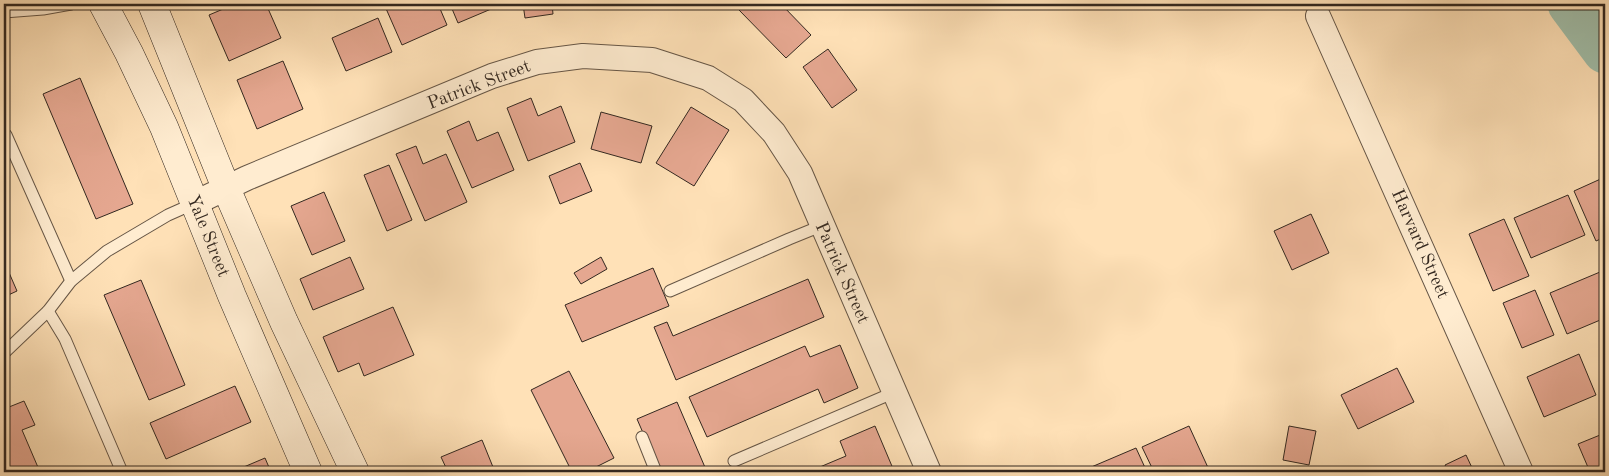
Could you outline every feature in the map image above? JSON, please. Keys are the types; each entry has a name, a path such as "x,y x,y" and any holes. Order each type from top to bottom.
{"main road":[{"name":"Yale Street","path":"103,4 147,90 232,296 308,472"},
{"name":"Yale Street","path":"152,4 226,188 284,322 356,472"}],"street":[{"name":"Harvard Street","path":"1318,16 1521,472"},
{"name":"Patrick Street","path":"195,203 226,188 492,76 537,62 583,56 652,60 708,78 743,100 774,132 800,173 821,226 929,472"}],"lane":[{"path":"4,12 43,9 71,4"},
{"path":"4,136 6,134 71,281"},
{"path":"4,352 48,310 71,281 107,251 168,215 195,203"},
{"path":"670,291 821,226"},
{"path":"48,310 66,339 122,472"},
{"path":"734,461 895,392"},
{"path":"642,437 656,472"}],"building":[{"path":"235,4 266,4 281,38 229,61 209,15"},
{"path":"384,4 438,4 447,25 402,45"},
{"path":"450,4 503,4 458,23"},
{"path":"523,4 552,4 553,14 525,18"},
{"path":"746,4 781,4 811,35 786,58 739,10"},
{"path":"378,18 392,52 346,71 332,38"},
{"path":"828,49 857,90 832,108 803,67"},
{"path":"283,61 303,109 257,129 237,80"},
{"path":"80,78 133,204 96,219 43,94"},
{"path":"531,98 538,116 561,106 575,142 528,161 507,108"},
{"path":"691,107 729,130 694,186 656,163"},
{"path":"601,112 652,126 641,163 591,149"},
{"path":"469,121 477,141 498,132 514,170 472,188 447,131"},
{"path":"416,146 423,164 446,154 467,202 425,221 396,154"},
{"path":"580,163 592,191 560,204 549,176"},
{"path":"389,165 412,220 387,231 364,175"},
{"path":"1605,177 1605,237 1596,241 1574,191"},
{"path":"324,192 345,241 312,255 291,206"},
{"path":"1568,195 1585,235 1531,258 1514,218"},
{"path":"1311,214 1329,253 1292,270 1274,231"},
{"path":"1504,219 1529,276 1493,291 1469,234"},
{"path":"350,257 364,289 313,310 300,279"},
{"path":"601,257 607,269 581,284 574,273"},
{"path":"7,268 17,291 4,297 4,269"},
{"path":"653,268 669,306 582,342 565,305"},
{"path":"1600,272 1605,286 1605,318 1567,334 1550,293"},
{"path":"808,279 824,317 676,380 654,327 667,322 673,336"},
{"path":"141,280 185,385 149,400 104,295"},
{"path":"1535,290 1554,335 1522,348 1503,303"},
{"path":"393,307 414,355 364,376 359,363 338,372 323,337"},
{"path":"840,345 858,388 824,403 818,389 707,437 689,397 805,346 810,357"},
{"path":"1579,354 1596,395 1544,417 1527,377"},
{"path":"1397,368 1414,402 1358,429 1341,395"},
{"path":"569,371 614,458 586,472 572,472 531,390"},
{"path":"235,386 251,422 166,459 150,423"},
{"path":"24,401 35,425 22,430 40,472 4,472 4,409"},
{"path":"677,402 707,472 660,472 637,419"},
{"path":"875,426 894,471 808,472 846,456 840,441"},
{"path":"1189,426 1210,472 1154,472 1142,447"},
{"path":"1289,426 1316,431 1309,465 1283,460"},
{"path":"1605,433 1605,472 1590,472 1578,444"},
{"path":"482,440 495,472 448,472 441,457"},
{"path":"1136,448 1147,472 1091,472 1089,468"},
{"path":"1466,455 1474,472 1448,472 1445,465"},
{"path":"265,458 271,472 232,472"}],"waterway":[{"path":"1570,4 1605,51"}]}
